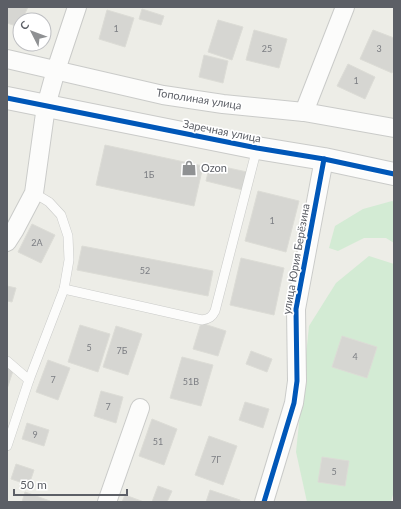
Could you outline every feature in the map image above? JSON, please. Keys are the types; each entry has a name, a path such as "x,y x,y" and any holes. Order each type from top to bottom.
{"street":[{"path":"7,242 34,193 46,106 56,70 77,7"},
{"path":"304,112 346,7"},
{"name":"Тополиная улица","path":"7,59 163,95 223,104 304,112 394,128"},
{"name":"Заречная улица","path":"7,98 257,148 324,159 394,174"},
{"name":"улица Юрия Берёзина","path":"264,502 294,403 297,381 296,309 324,159"},
{"path":"107,502 140,408"}],"lane":[{"path":"64,288 202,320 213,316 257,148"},
{"path":"7,446 29,380 64,288 69,260 68,236 61,215 49,202 34,193"},
{"path":"7,361 29,380"}],"green space":[{"path":"392,201 394,202 394,243 386,238 364,238 338,251 329,248 335,226 363,209"},
{"path":"369,256 394,264 394,491 391,502 307,502 296,452 309,326 336,283"}],"building":[{"path":"7,7 28,7 26,12 12,12 12,25 7,23"},
{"path":"142,9 164,16 161,25 139,19"},
{"path":"107,10 134,18 125,47 99,39"},
{"path":"218,20 243,27 232,60 208,52"},
{"path":"254,30 287,39 279,68 246,60"},
{"path":"373,30 394,38 394,67 392,73 360,59"},
{"path":"204,55 228,61 223,83 199,77"},
{"path":"348,64 375,77 365,99 337,86"},
{"path":"105,145 203,166 194,206 96,185"},
{"path":"210,164 247,172 243,190 206,181"},
{"path":"258,191 299,201 286,252 245,241"},
{"path":"32,224 55,235 41,263 18,252"},
{"path":"82,246 213,271 208,296 77,270"},
{"path":"241,258 284,268 274,315 230,305"},
{"path":"7,286 16,288 12,302 7,301"},
{"path":"201,323 226,331 218,356 193,349"},
{"path":"80,325 110,334 98,372 68,362"},
{"path":"116,326 142,334 128,375 103,367"},
{"path":"342,336 377,347 367,378 332,367"},
{"path":"251,351 272,359 267,372 246,364"},
{"path":"182,357 213,365 201,406 170,398"},
{"path":"48,360 70,368 58,400 36,392"},
{"path":"7,368 13,371 7,389"},
{"path":"101,391 123,397 116,423 94,416"},
{"path":"245,402 269,409 263,428 239,420"},
{"path":"152,419 177,429 164,465 139,456"},
{"path":"27,423 49,430 44,446 22,439"},
{"path":"209,436 237,446 223,485 195,475"},
{"path":"322,457 349,461 345,486 318,482"},
{"path":"16,464 34,470 29,485 11,479"},
{"path":"158,486 172,491 167,502 152,502"},
{"path":"210,490 240,500 240,502 206,502"},
{"path":"25,492 50,501 50,502 22,502"},
{"path":"125,495 144,502 122,502"}],"cycle path":[{"path":"7,98 257,148 324,159 394,174"},
{"path":"264,502 294,403 297,381 296,309 324,159"}],"place":[{"name":"Ozon","path":"189,168"}]}
